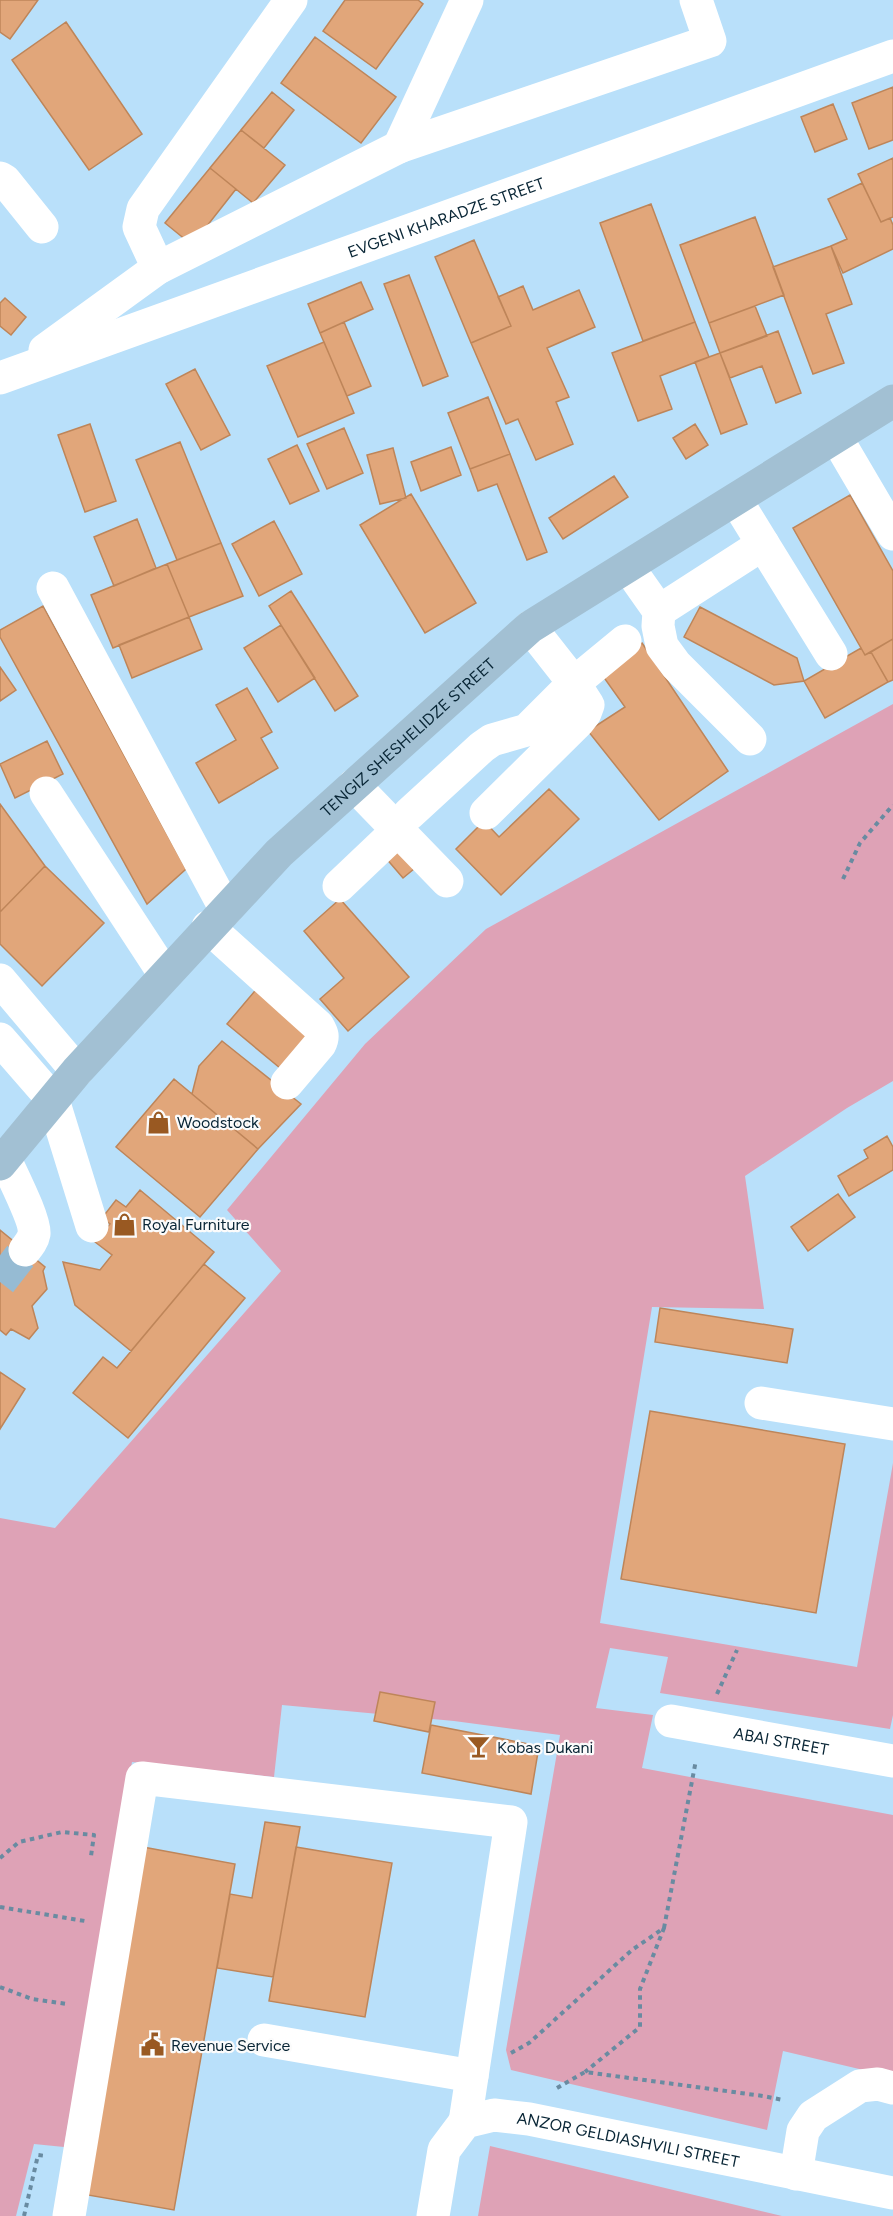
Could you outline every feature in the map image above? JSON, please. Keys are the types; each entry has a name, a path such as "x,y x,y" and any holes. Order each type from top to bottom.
{"main road":[{"name":"TENGIZ SHESHELIDZE STREET","path":"2,1161 78,1071 279,853 530,627 893,401"}],"street":[{"path":"158,268 139,227 143,209 291,0"},
{"path":"399,147 467,0"},
{"path":"8,375 158,268 399,147 710,41 696,0"},
{"name":"EVGENI KHARADZE STREET","path":"8,375 893,56"},
{"path":"0,178 5,181 42,227"},
{"path":"836,437 893,534"},
{"path":"736,500 831,654"},
{"path":"659,610 763,544"},
{"path":"628,567 659,610 658,626 662,646 676,664 750,739"},
{"path":"53,588 218,919 322,1033 320,1044 287,1083"},
{"path":"486,813 585,713 588,705 574,683 530,627"},
{"path":"339,886 482,747 492,740 527,730 574,683 625,640"},
{"path":"354,785 403,822 447,881"},
{"path":"46,793 165,975"},
{"path":"0,980 78,1071"},
{"path":"0,1039 53,1100 92,1226"},
{"path":"2,1161 34,1232 25,1250"},
{"path":"761,1402 893,1424"},
{"name":"ABAI STREET","path":"671,1721 893,1761"},
{"path":"69,2216 142,1778 511,1822 465,2122 444,2150 433,2216"},
{"path":"264,2040 472,2076"},
{"path":"795,2174 803,2131 813,2116 860,2086 878,2084 893,2088"},
{"name":"ANZOR GELDIASHVILI STREET","path":"465,2122 494,2115 529,2120 893,2193"}],"path":[{"path":"843,879 860,843 893,805"},
{"path":"529,2120 536,2106 551,2091 585,2072 640,2027 640,1989 664,1928 703,1726 737,1650"},
{"path":"0,1858 19,1842 62,1832 94,1835 90,1867"},
{"path":"0,1907 82,1920"},
{"path":"80,1931 84,1910"},
{"path":"472,2076 529,2043 632,1950 664,1928"},
{"path":"0,1987 32,1999 67,2004 69,1994"},
{"path":"585,2072 763,2096 822,2109"},
{"path":"24,2216 38,2155"}],"shaded area":[{"path":"893,704 893,1081 847,1108 745,1176 764,1309 652,1307 600,1623 857,1667 893,1463 893,1715 890,1729 660,1693 668,1657 610,1648 596,1708 653,1715 642,1768 893,1815 893,2077 783,2051 767,2130 511,2070 506,2050 560,1735 454,1721 282,1705 274,1777 132,1762 64,2147 34,2144 16,2216 0,2216 0,1518 55,1528 281,1271 227,1210 365,1044 486,929"},
{"path":"490,2146 782,2216 478,2216"}],"building":[{"path":"0,0 38,0 10,39 0,32"},
{"path":"345,0 418,0 423,4 376,69 323,31"},
{"path":"66,22 142,134 89,170 12,60"},
{"path":"315,37 396,97 361,143 281,83"},
{"path":"893,87 893,140 869,149 852,103"},
{"path":"272,92 294,110 264,148 241,130"},
{"path":"833,104 847,139 815,152 801,117"},
{"path":"241,130 285,165 253,203 210,168"},
{"path":"893,158 893,217 881,222 858,174"},
{"path":"210,168 236,189 192,245 165,223"},
{"path":"862,183 881,222 890,218 893,225 893,249 843,273 831,246 847,239 828,199"},
{"path":"651,204 695,322 643,341 600,223"},
{"path":"755,217 784,295 709,323 680,245"},
{"path":"474,240 511,326 471,343 435,257"},
{"path":"831,246 852,304 826,314 844,363 813,374 773,267"},
{"path":"409,275 448,376 423,386 384,284"},
{"path":"361,282 373,309 320,333 308,304"},
{"path":"523,286 533,310 579,290 595,327 547,348 569,397 556,402 573,444 536,460 518,419 506,424 471,343 511,326 498,297"},
{"path":"5,298 26,317 11,335 0,326 0,303"},
{"path":"755,306 767,336 720,353 709,323"},
{"path":"344,322 371,386 347,396 320,333"},
{"path":"695,322 709,357 660,376 672,409 638,421 612,353"},
{"path":"778,331 801,393 776,403 762,366 730,378 720,353"},
{"path":"324,342 354,413 298,437 267,366"},
{"path":"720,353 747,424 721,434 695,362"},
{"path":"195,369 230,435 201,450 166,384"},
{"path":"488,397 510,454 470,469 448,413"},
{"path":"90,424 116,501 85,512 58,435"},
{"path":"695,424 708,445 686,459 673,438"},
{"path":"344,428 363,473 327,489 307,444"},
{"path":"180,442 221,543 177,560 136,460"},
{"path":"297,445 319,491 290,504 268,459"},
{"path":"451,447 461,475 421,491 411,462"},
{"path":"393,448 406,498 380,504 367,455"},
{"path":"510,454 547,552 527,560 497,484 478,491 470,469"},
{"path":"614,476 628,497 563,539 549,518"},
{"path":"411,494 476,603 425,633 360,525"},
{"path":"850,495 893,571 893,639 865,655 793,528"},
{"path":"137,519 156,568 114,586 94,537"},
{"path":"274,521 302,574 259,596 232,544"},
{"path":"221,543 243,596 189,617 167,564"},
{"path":"167,564 189,617 113,648 91,595"},
{"path":"291,591 358,696 335,711 269,606"},
{"path":"43,606 186,869 147,904 0,637 0,630"},
{"path":"700,607 797,658 804,681 774,685 684,637"},
{"path":"189,617 202,649 132,678 119,645"},
{"path":"281,625 315,678 278,702 244,648"},
{"path":"893,639 893,680 888,682 871,652"},
{"path":"642,643 728,771 659,820 588,731 625,707 600,672"},
{"path":"861,648 865,655 871,652 888,682 825,718 804,681"},
{"path":"0,667 16,690 0,701"},
{"path":"247,688 272,732 261,738 278,768 219,803 196,763 236,740 216,705"},
{"path":"47,741 63,774 15,798 0,764"},
{"path":"549,789 579,819 501,895 456,849 484,821 499,837"},
{"path":"0,804 45,866 0,912"},
{"path":"402,843 420,864 403,878 385,857"},
{"path":"45,866 104,923 42,986 0,944 0,912"},
{"path":"340,899 409,977 348,1031 320,999 344,978 304,931"},
{"path":"259,986 312,1030 280,1068 227,1024"},
{"path":"222,1041 301,1104 258,1149 192,1094 199,1066"},
{"path":"174,1079 258,1149 200,1217 116,1147"},
{"path":"887,1136 893,1147 893,1170 849,1196 838,1176 868,1158 864,1150"},
{"path":"140,1190 214,1252 131,1351 75,1305 63,1262 100,1270 112,1255 95,1242 110,1224 102,1218 116,1200 126,1207"},
{"path":"838,1194 855,1217 808,1251 791,1227"},
{"path":"0,1230 45,1267 43,1271 47,1289 32,1306 38,1328 29,1339 11,1329 6,1335 0,1330"},
{"path":"204,1264 245,1298 128,1438 73,1393 103,1357 117,1368"},
{"path":"660,1308 793,1329 787,1363 655,1342"},
{"path":"0,1372 25,1389 0,1429"},
{"path":"650,1411 845,1444 816,1613 621,1579"},
{"path":"380,1692 435,1702 429,1732 374,1721"},
{"path":"431,1725 539,1746 531,1794 422,1773"},
{"path":"265,1822 300,1827 273,1977 217,1968 230,1894 252,1898"},
{"path":"143,1847 235,1864 174,2210 82,2194"},
{"path":"296,1847 392,1863 365,2017 269,2001"}],"tunnel":[{"path":"0,1282 25,1250"}],"place":[{"name":"Woodstock","path":"159,1122"},
{"name":"Royal Furniture","path":"124,1224"},
{"name":"Kobas Dukani","path":"479,1747"},
{"name":"Revenue Service","path":"153,2045"}]}
